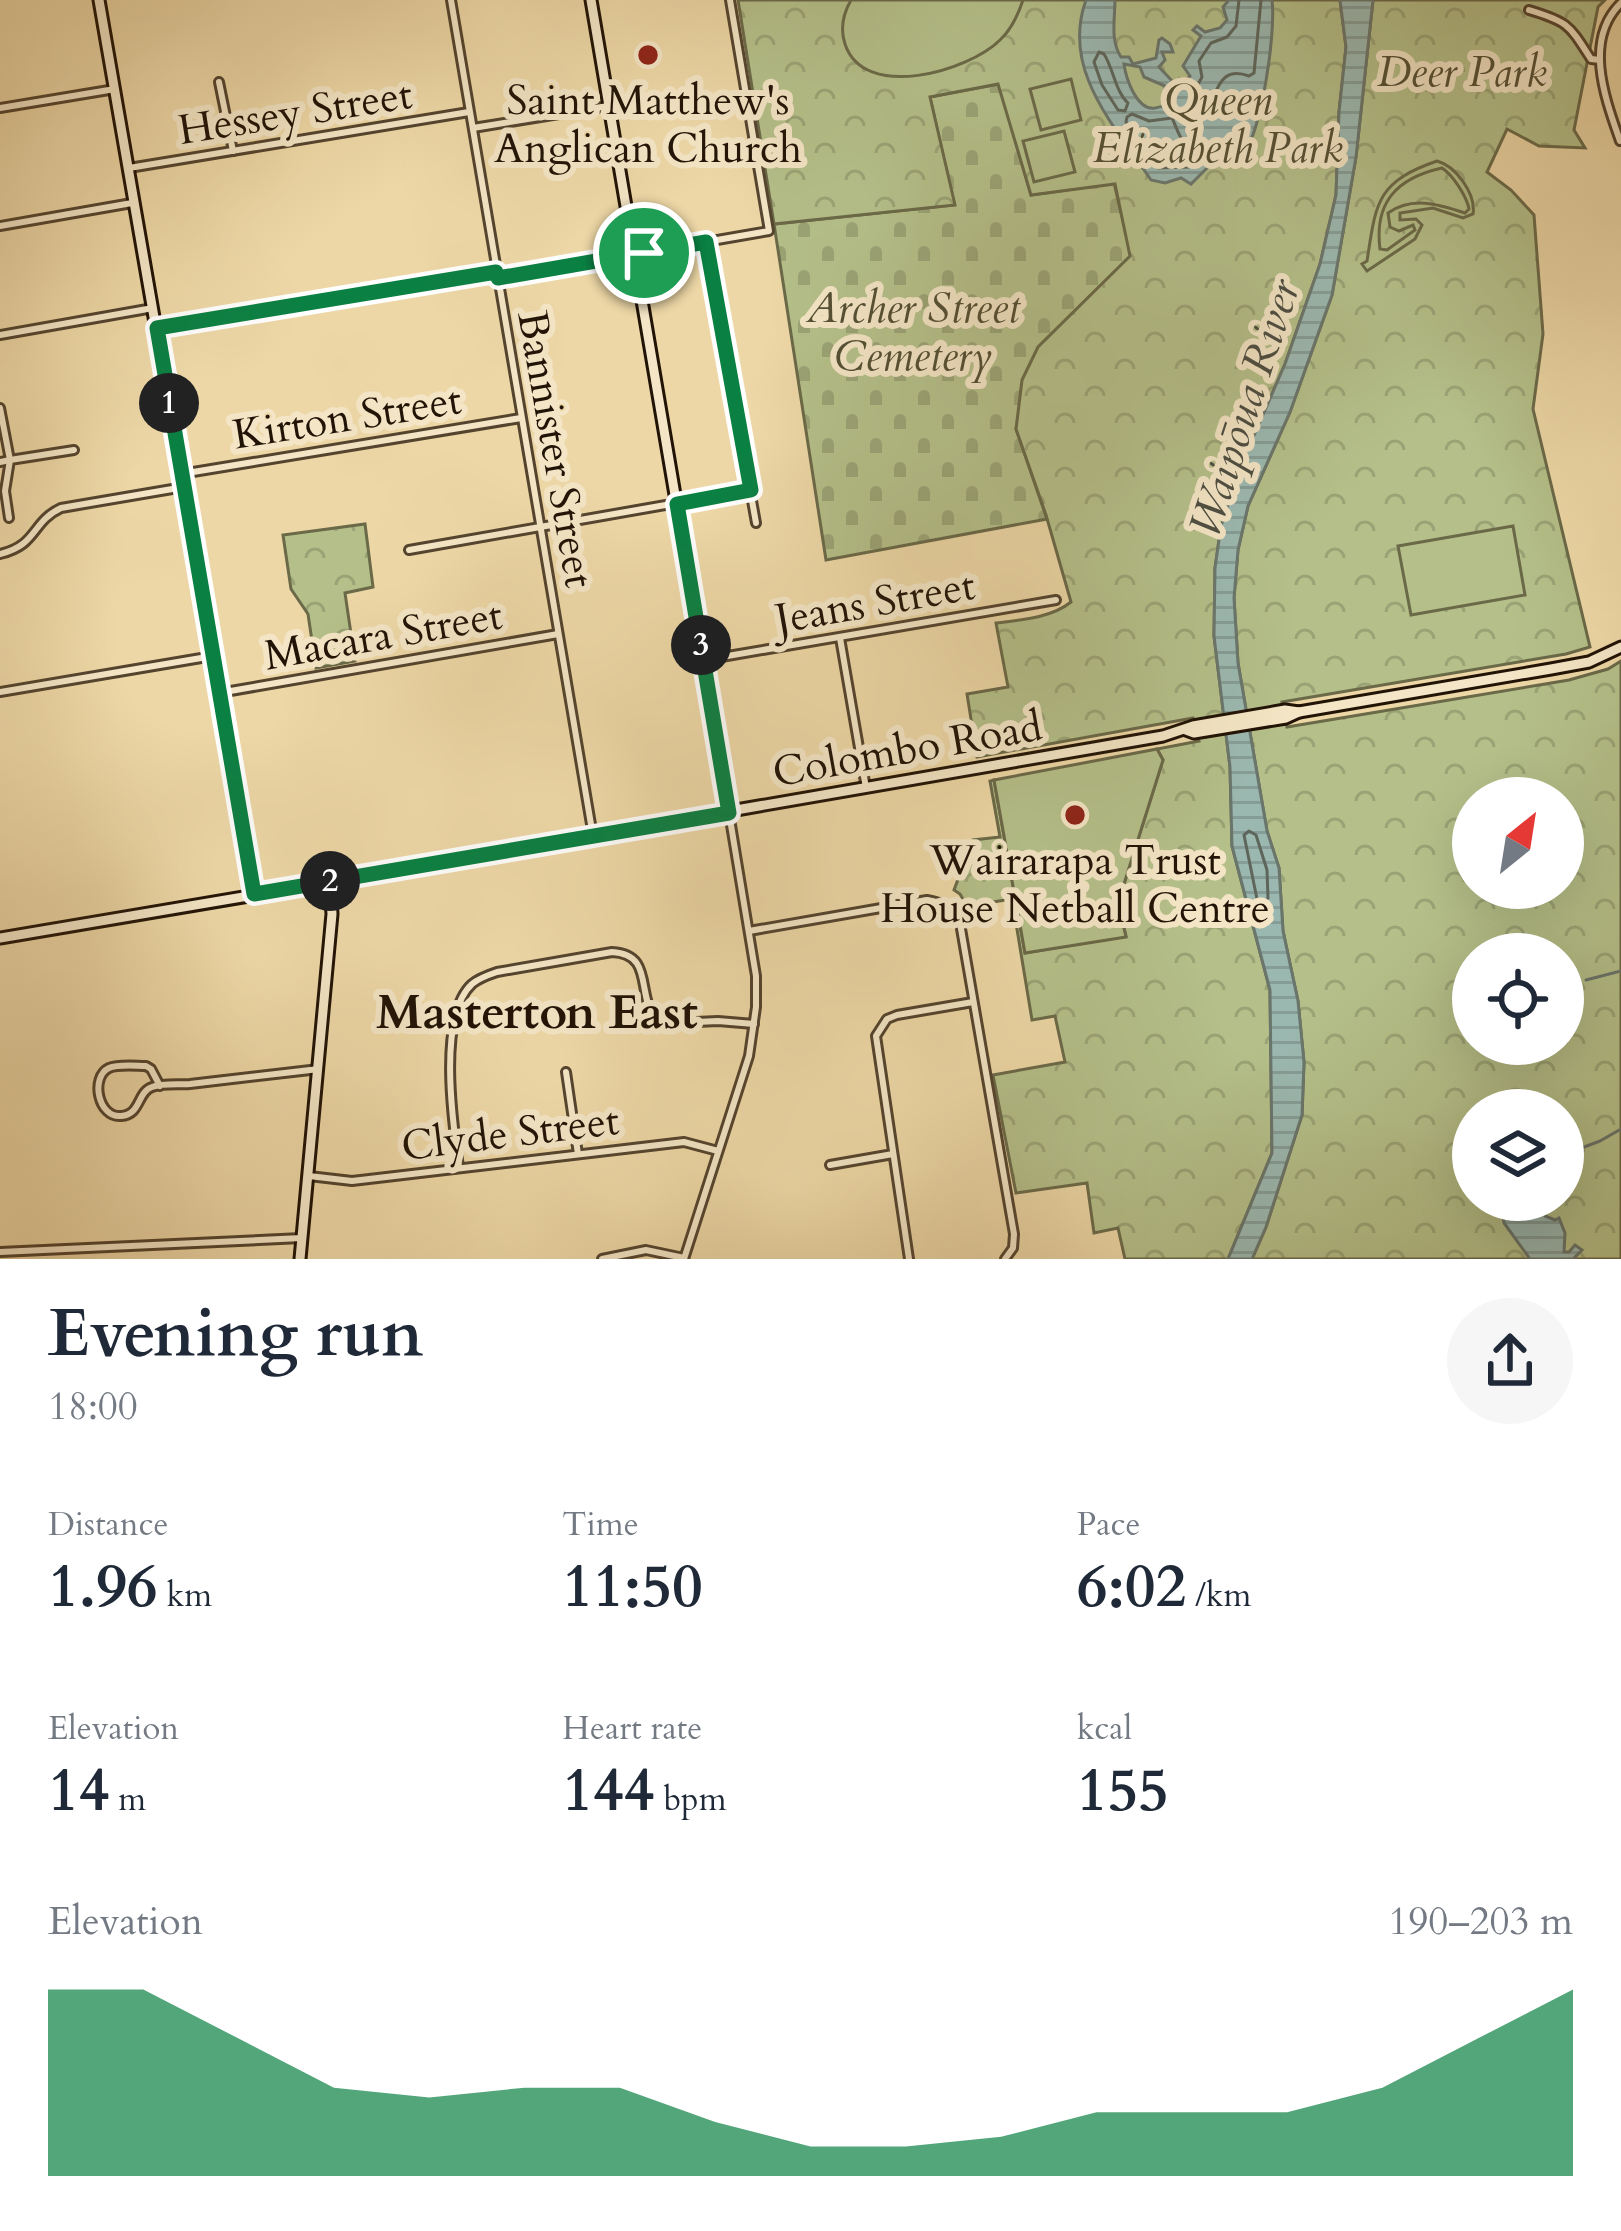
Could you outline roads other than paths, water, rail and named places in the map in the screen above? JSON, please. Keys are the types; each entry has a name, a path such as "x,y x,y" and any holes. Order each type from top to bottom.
{"street":[{"path":"99,0 254,894"},
{"name":"Bannister Street","path":"451,0 593,836"},
{"path":"591,0 756,976 748,1056 684,1258 646,1250 602,1259"},
{"path":"157,328 769,231 730,0"},
{"path":"1620,141 1605,97 1600,60 1605,24 1621,3"},
{"path":"1529,10 1560,19 1578,35 1591,58 1600,60"},
{"path":"219,82 233,151"},
{"path":"0,108 116,88"},
{"path":"473,128 608,106"},
{"name":"Hessey Street","path":"129,168 470,112"},
{"path":"0,226 135,202"},
{"path":"706,242 756,523"},
{"path":"0,335 153,308"},
{"path":"0,408 9,518"},
{"name":"Kirton Street","path":"182,474 522,418"},
{"path":"5,461 74,450"},
{"path":"0,554 21,548 48,514 61,508 184,487"},
{"path":"409,550 751,490"},
{"name":"Jeans Street","path":"704,660 1056,600"},
{"name":"Macara Street","path":"219,693 558,634"},
{"path":"839,638 866,789"},
{"name":"Colombo Road","path":"0,938 1570,666 1621,647"},
{"path":"0,692 213,656"},
{"path":"301,1259 332,914 330,881"},
{"path":"749,931 927,900 952,909 960,923 1014,1234 1013,1248 1005,1259"},
{"path":"459,1167 449,1078 457,1012 470,986 481,978 625,952 640,968 654,1018 675,1023 754,1024"},
{"path":"909,1259 876,1036 886,1019 897,1015 973,1002"},
{"path":"160,1086 146,1066 110,1067 99,1084 102,1107 116,1116 129,1114 146,1090 160,1086 319,1069"},
{"path":"566,1072 578,1154"},
{"name":"Clyde Street","path":"309,1176 352,1181 684,1142 718,1151"},
{"path":"830,1165 893,1154"},
{"path":"0,1252 302,1238"}],"water":[{"path":"1086,0 1115,0 1114,37 1121,57 1129,57 1133,64 1156,58 1162,38 1173,52 1162,52 1165,60 1159,67 1175,84 1190,76 1183,66 1201,36 1193,30 1197,26 1205,32 1220,28 1227,20 1223,7 1229,0 1272,0 1266,80 1243,155 1211,164 1191,184 1181,178 1165,183 1151,180 1095,95 1080,49","holes":["1124,64 1140,67 1144,77 1165,86 1164,94 1174,102 1149,108 1138,99"]},
{"path":"1340,0 1373,0 1356,157 1332,295 1290,412 1248,506 1234,598 1238,663 1267,831 1279,868 1283,931 1298,1001 1304,1062 1302,1115 1252,1259 1228,1259 1272,1153 1270,990 1232,846 1230,767 1214,636 1215,568 1221,526 1320,264 1336,195 1346,47"},
{"path":"1560,1221 1564,1252 1575,1245 1582,1250 1573,1259 1530,1259 1504,1223"}],"waterway":[{"path":"1586,980 1621,971"},
{"path":"1584,1147 1621,1129"}],"place":[{"name":"Saint Matthew's Anglican Church","path":"648,55"},
{"name":"Wairarapa Trust House Netball Centre","path":"1075,815"}],"district":[{"name":"Masterton East","path":"537,1011"}],"park label":[{"name":"Deer Park","path":"1462,71"},
{"name":"Queen Elizabeth Park","path":"1218,123"},
{"name":"Archer Street Cemetery","path":"913,331"}],"water label":[{"name":"Waipōua River","path":"1243,408"}]}
